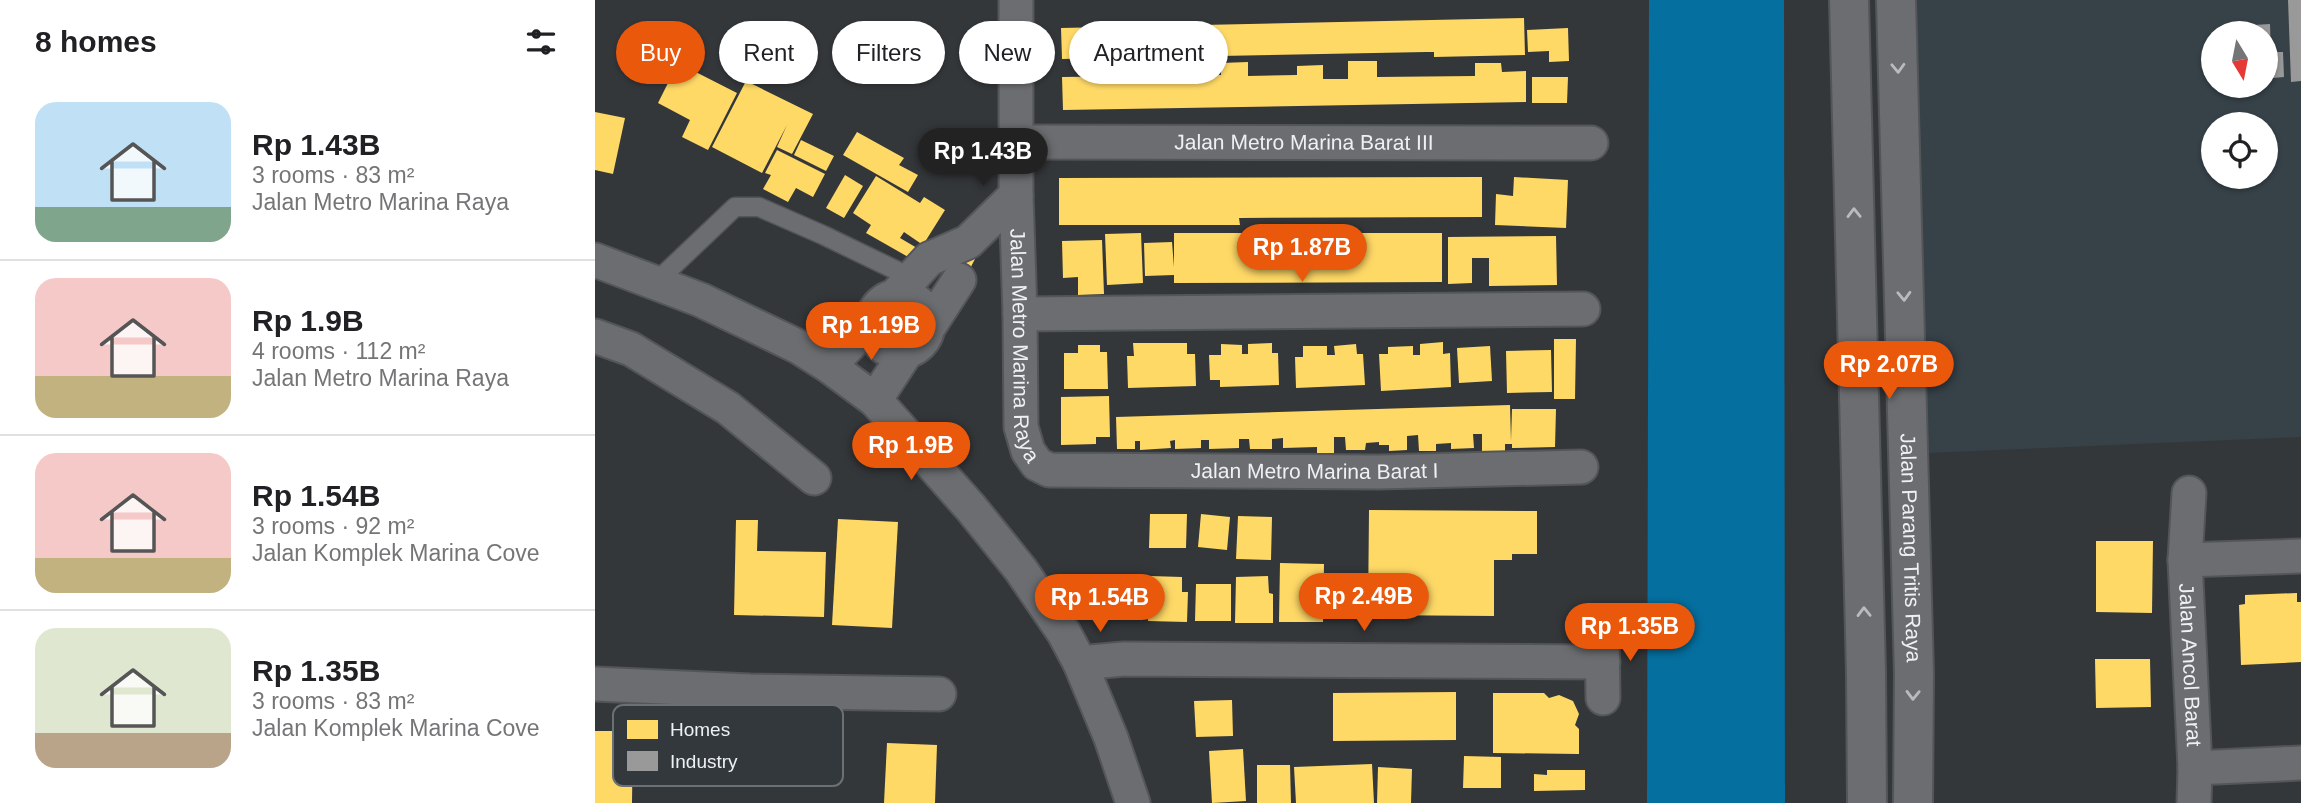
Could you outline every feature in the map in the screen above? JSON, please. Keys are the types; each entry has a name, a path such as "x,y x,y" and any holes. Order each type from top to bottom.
{"street":[{"name":"Jalan Metro Marina Raya","path":"1016,0 1016,195 1021,427 1028,451 1037,464 1049,470"},
{"path":"1849,0 1867,803"},
{"name":"Jalan Parang Tritis Raya","path":"1896,0 1914,674 1913,803"},
{"name":"Jalan Metro Marina Barat III","path":"1017,142 1591,143"},
{"path":"875,400 918,340 964,259 1016,195"},
{"path":"829,366 929,259 964,259"},
{"path":"595,260 713,306 799,347 875,400 971,508 1021,570 1064,633 1080,663 1111,738 1133,803"},
{"path":"905,296 915,300 923,307 928,317 918,340 896,352 878,341 873,331 892,298 905,296"},
{"path":"1020,314 1583,309"},
{"path":"595,335 631,349 728,408 814,478"},
{"name":"Jalan Metro Marina Barat I","path":"1049,470 1379,472 1581,467"},
{"name":"Jalan Ancol Barat","path":"2189,493 2185,561 2195,768 2194,803"},
{"name":"Jalan Ancol Barat","path":"2185,561 2301,556"},
{"path":"1080,663 1124,659 1603,646 1604,698"},
{"path":"595,684 750,691 939,694"},
{"name":"Jalan Ancol Barat","path":"2195,768 2301,763"}],"lane":[{"path":"655,283 735,207 759,207 823,235 892,298"}],"shaded area":[{"path":"1892,0 2301,0 2301,437 1904,454"}],"water":[{"path":"1649,0 1784,0 1785,803 1647,803"}],"building: Homes":[{"path":"1524,18 1525,55 1434,57 1434,52 1426,52 1228,56 1228,24"},
{"path":"1061,28 1069,28 1069,59 1062,59"},
{"path":"1568,28 1569,61 1549,62 1549,51 1528,52 1527,30"},
{"path":"1348,61 1377,61 1377,77 1475,76 1475,63 1501,63 1502,72 1526,71 1526,102 1063,110 1062,77 1069,77 1069,84 1228,84 1228,63 1248,62 1248,76 1297,75 1297,66 1323,65 1323,79 1348,79"},
{"path":"705,77 737,93 708,150 682,137 690,120 658,103 668,84 705,84"},
{"path":"1532,77 1568,77 1567,103 1532,103"},
{"path":"744,84 752,84 813,114 792,154 777,147 787,125 762,173 712,147"},
{"path":"595,112 625,118 613,174 595,170"},
{"path":"857,132 904,158 899,165 918,175 908,192 843,155"},
{"path":"801,140 834,156 826,171 794,155"},
{"path":"777,150 825,174 813,197 796,188 788,202 763,189 771,175 765,173"},
{"path":"845,175 863,186 844,218 826,208"},
{"path":"876,176 920,203 924,197 945,210 923,245 904,232 900,238 917,248 910,258 866,233 871,225 853,213"},
{"path":"1482,177 1482,217 1239,218 1240,225 1059,225 1059,178"},
{"path":"1514,177 1568,180 1566,228 1495,225 1496,194 1513,196"},
{"path":"1141,233 1143,283 1107,285 1105,234"},
{"path":"1174,233 1442,233 1442,282 1174,283 1174,275 1145,276 1144,243 1172,242 1174,267"},
{"path":"1556,236 1557,285 1489,286 1489,258 1472,258 1472,283 1448,284 1448,237"},
{"path":"1102,240 1104,294 1078,295 1078,277 1063,278 1062,241"},
{"path":"962,252 975,259 963,282 950,275"},
{"path":"1554,339 1576,339 1575,399 1554,399"},
{"path":"1443,342 1443,354 1450,353 1451,387 1381,391 1379,354 1388,354 1388,347 1413,346 1413,355 1420,355 1420,344"},
{"path":"1133,343 1187,343 1187,354 1195,354 1196,386 1128,388 1127,356 1134,356"},
{"path":"1272,343 1272,353 1278,353 1279,385 1220,387 1220,380 1210,380 1209,355 1221,355 1221,344 1242,345 1242,354 1248,354 1248,344"},
{"path":"1356,344 1357,354 1363,354 1365,385 1296,388 1295,357 1303,357 1303,346 1327,346 1327,355 1335,355 1334,346"},
{"path":"1078,345 1100,345 1100,352 1107,352 1108,389 1064,389 1064,353 1078,353"},
{"path":"1490,346 1492,381 1459,383 1457,348"},
{"path":"1551,350 1552,392 1507,393 1506,351"},
{"path":"1109,396 1110,437 1096,437 1096,444 1061,445 1061,397"},
{"path":"1510,405 1511,441 1512,409 1556,409 1555,447 1512,448 1512,444 1505,444 1505,451 1482,451 1482,434 1473,434 1474,448 1451,449 1451,443 1436,444 1436,451 1419,451 1418,435 1407,436 1407,450 1389,451 1389,445 1379,445 1379,442 1366,443 1365,450 1346,450 1345,437 1334,437 1334,453 1317,453 1317,447 1283,448 1283,438 1272,439 1272,449 1250,449 1249,439 1239,439 1239,448 1209,449 1209,440 1201,440 1201,448 1175,449 1175,440 1170,441 1171,448 1140,450 1140,441 1135,441 1135,449 1117,449 1116,417"},
{"path":"1369,510 1537,511 1537,554 1512,554 1512,560 1494,560 1494,616 1368,615"},
{"path":"1150,514 1187,514 1186,548 1149,548"},
{"path":"1201,514 1230,517 1227,550 1198,547"},
{"path":"1238,516 1272,517 1271,560 1236,559"},
{"path":"838,519 898,522 892,628 832,625"},
{"path":"736,520 758,520 757,551 826,552 824,617 734,615"},
{"path":"2096,541 2153,541 2152,613 2096,612"},
{"path":"1280,563 1324,564 1323,622 1279,622"},
{"path":"1150,576 1182,577 1182,592 1188,592 1187,622 1148,621"},
{"path":"1268,576 1269,593 1273,594 1273,623 1235,623 1236,577"},
{"path":"1196,584 1231,584 1231,621 1195,621"},
{"path":"2297,593 2297,602 2301,602 2301,662 2241,665 2239,605 2245,604 2245,595"},
{"path":"2095,659 2150,659 2151,707 2096,708"},
{"path":"1456,692 1456,740 1333,741 1333,693"},
{"path":"1493,693 1544,693 1549,698 1559,695 1573,701 1579,714 1575,725 1579,729 1579,754 1493,753"},
{"path":"1232,700 1233,736 1196,737 1194,701"},
{"path":"595,731 613,731 613,786 632,786 632,803 595,803"},
{"path":"887,743 937,745 935,803 884,803"},
{"path":"1243,749 1246,801 1212,803 1209,751"},
{"path":"1464,756 1501,757 1501,788 1463,788"},
{"path":"1372,764 1374,803 1296,803 1294,767"},
{"path":"1257,765 1290,765 1291,803 1257,803"},
{"path":"1378,767 1412,769 1411,803 1377,803"},
{"path":"1547,770 1585,770 1585,790 1534,791 1534,774 1547,775"}],"building: Industry":[{"path":"2288,0 2301,0 2301,81 2291,82"},
{"path":"2279,52 2283,52 2284,77 2279,77"}]}
